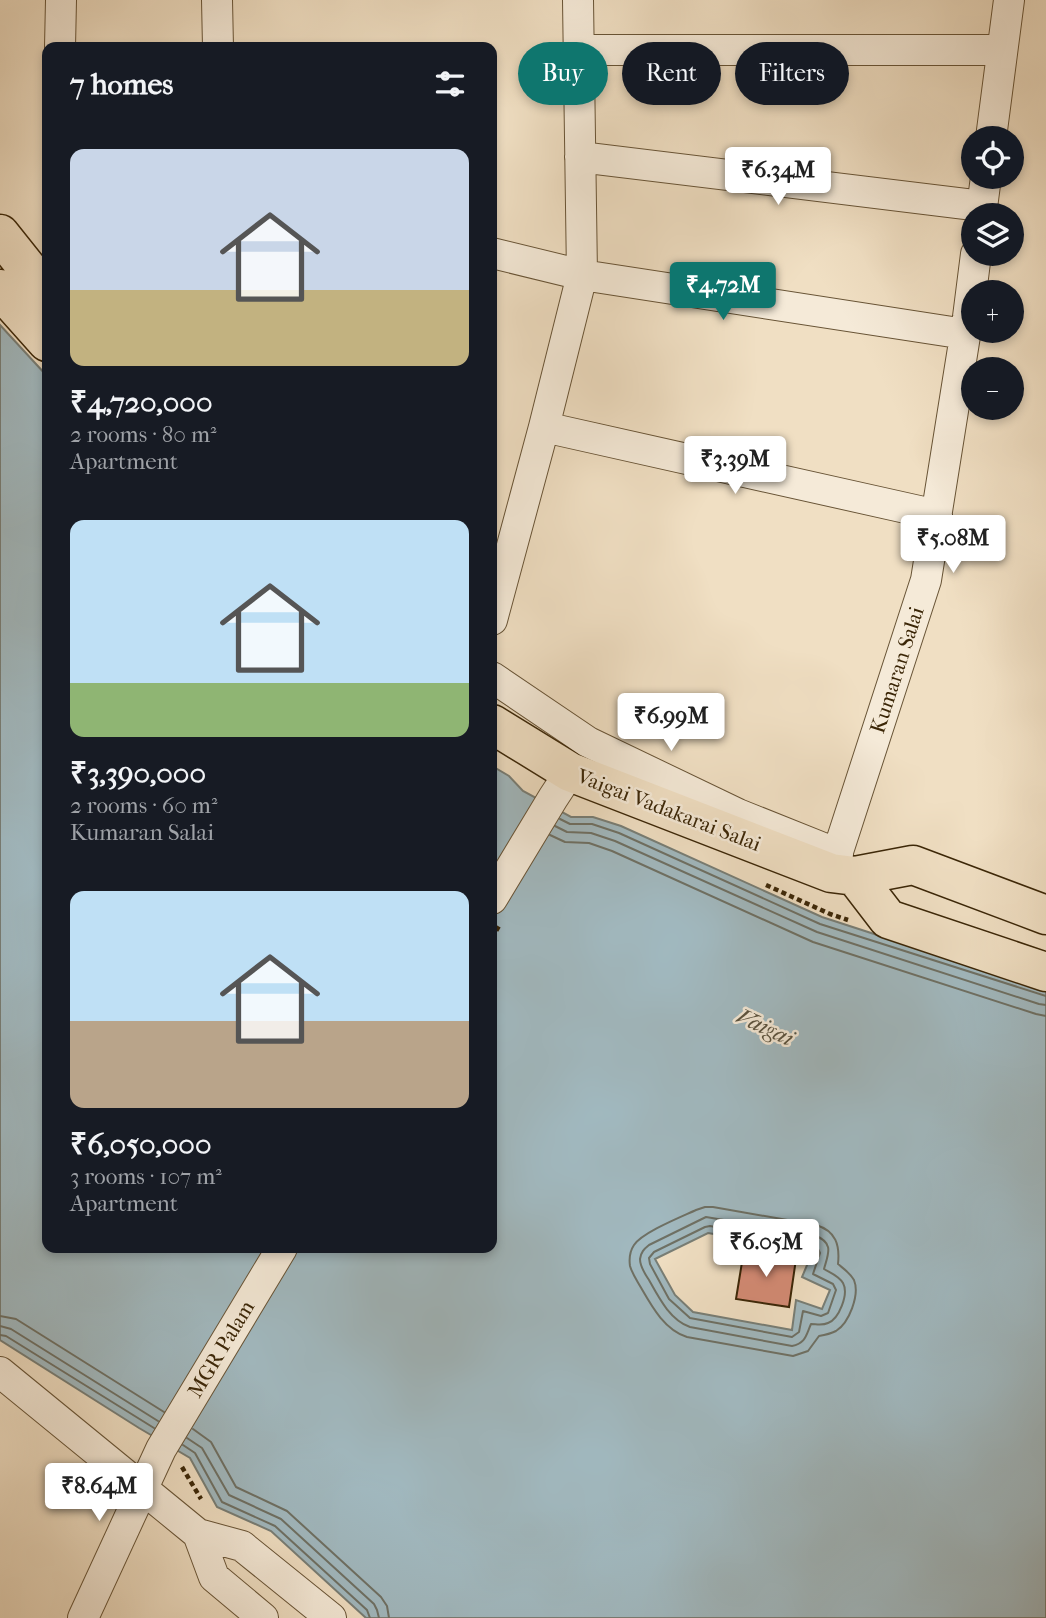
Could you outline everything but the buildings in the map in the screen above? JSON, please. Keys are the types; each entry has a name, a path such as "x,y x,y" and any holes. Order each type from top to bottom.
{"main road":[{"path":"0,234 42,287"},
{"path":"0,289 42,336"},
{"name":"Vaigai Vadakarai Salai","path":"497,728 562,785 784,855 841,868"},
{"path":"841,868 913,865 1046,915"},
{"path":"841,868 888,919 1046,972"}],"street":[{"path":"61,0 61,42"},
{"path":"217,0 218,42"},
{"path":"578,0 579,42"},
{"path":"992,126 1009,0"},
{"path":"608,50 1002,50"},
{"path":"497,601 582,275 580,105"},
{"path":"580,157 983,199"},
{"path":"497,254 582,275 961,333"},
{"name":"Kumaran Salai","path":"841,868 926,580 964,343"},
{"path":"544,427 937,515"},
{"path":"497,680 588,741 841,868"},
{"path":"497,891 562,785"},
{"name":"MGR Palam","path":"83,1618 161,1449 279,1253"},
{"path":"0,1372 198,1534 242,1546 331,1618"},
{"path":"198,1534 214,1577 263,1618"}],"water":[{"name":"Vaigai","path":"0,325 42,371 42,1253 497,1253 497,769 509,776 523,791 571,817 593,817 621,826 822,917 1046,990 1046,1618 366,1618 271,1531 217,1507 190,1458 0,1340","holes":["708,1233 813,1251 802,1277 830,1290 822,1309 796,1300 792,1330 693,1312 675,1295 655,1259"]}]}
